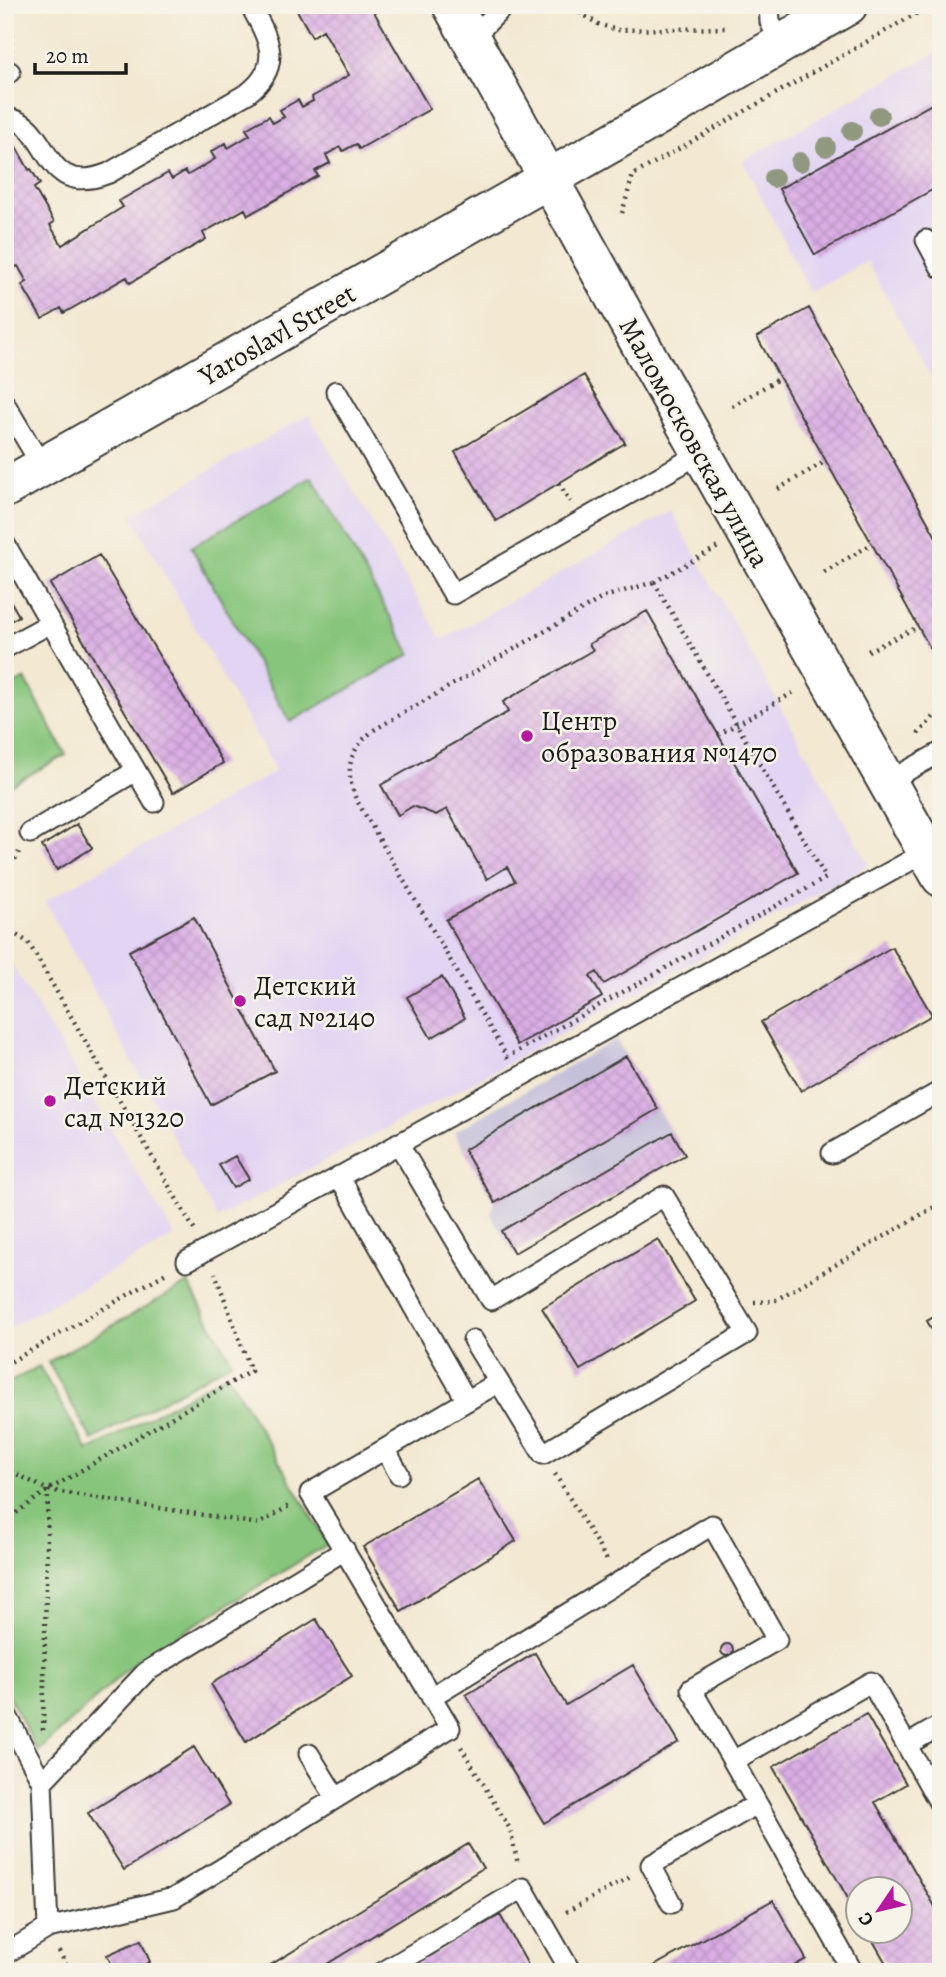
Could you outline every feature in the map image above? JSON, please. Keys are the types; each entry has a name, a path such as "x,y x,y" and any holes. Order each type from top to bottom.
{"street":[{"name":"Маломосковская улица","path":"452,5 934,864"},
{"name":"Yaroslavl Street","path":"5,488 848,5"}],"lane":[{"path":"5,118 16,118 25,123 55,167 67,176 96,178 109,173 259,85 271,59 270,45 250,5"},
{"path":"471,39 505,5"},
{"path":"769,5 770,22 781,43"},
{"path":"926,240 941,268"},
{"path":"336,391 453,594 701,453"},
{"path":"5,404 43,468"},
{"path":"5,544 154,802"},
{"path":"5,648 51,623"},
{"path":"887,782 941,752"},
{"path":"30,833 136,771"},
{"path":"187,1261 398,1143 934,864"},
{"path":"832,1153 941,1091"},
{"path":"398,1143 491,1300 664,1196 747,1333 543,1454 473,1340"},
{"path":"339,1176 467,1401"},
{"path":"5,1954 48,1928 174,1898 450,1728 310,1493 499,1382"},
{"path":"385,1449 399,1474"},
{"path":"431,1697 712,1525 777,1640 691,1689 853,1972"},
{"path":"42,1782 146,1672 345,1550"},
{"path":"733,1761 871,1682 941,1806"},
{"path":"5,1712 42,1782 48,1928"},
{"path":"907,1745 941,1725"},
{"path":"309,1754 336,1798"},
{"path":"671,1903 651,1865 757,1804"},
{"path":"383,1972 523,1888 571,1972"}],"path":[{"path":"8,74 11,5"},
{"path":"568,5 598,24 617,30 729,27"},
{"path":"622,213 633,175 930,5"},
{"path":"732,406 780,378"},
{"path":"778,488 826,461"},
{"path":"654,582 826,878 507,1057 356,799 350,784 349,768 353,753 362,740 374,730 604,597 654,582 746,531"},
{"path":"824,572 872,544"},
{"path":"868,651 918,627"},
{"path":"718,735 796,691"},
{"path":"915,737 941,709"},
{"path":"5,928 27,942 206,1251 251,1371 48,1490 5,1521"},
{"path":"729,1304 774,1301 941,1203"},
{"path":"5,1365 187,1261"},
{"path":"543,1454 620,1581"},
{"path":"5,1468 48,1490 259,1524 310,1493"},
{"path":"42,1782 48,1490"},
{"path":"450,1728 510,1829 523,1888"},
{"path":"544,1924 651,1865"}],"shaded area":[{"path":"941,50 941,395 867,261 811,293 743,161"},
{"name":"Центр образования №1470","path":"309,415 442,640 671,511 869,865 490,1073 217,1218 45,901 276,771 131,515"},
{"name":"Детский сад №1320","path":"11,963 175,1236 5,1330 5,966"},
{"path":"616,1039 685,1155 514,1253 491,1215 495,1203 454,1132"}],"green space":[{"path":"312,477 411,654 290,722 191,547"},
{"path":"25,679 66,755 7,787 5,689"},
{"path":"188,1283 232,1362 92,1440 48,1362"},
{"path":"39,1366 88,1451 227,1374 328,1544 138,1659 38,1752 5,1689 5,1385"}],"building":[{"path":"294,5 370,5 430,109 359,149 356,144 343,151 340,147 326,155 330,163 315,171 318,176 248,215 245,209 203,233 206,239 130,283 127,277 64,313 61,308 42,319 22,285 27,282 18,266 13,268 5,255 5,139 10,136 40,184 34,188 54,222 50,225 62,245 123,207 119,201 168,173 172,179 185,171 188,175 215,159 211,152 226,143 228,148 250,135 246,129 269,116 273,123 284,117 280,110 298,100 302,107 313,101 312,97 349,75 323,30 312,37"},
{"path":"941,99 941,185 815,255 779,189"},
{"path":"809,308 941,546 941,668 757,337"},
{"path":"584,375 625,443 496,521 455,452"},
{"path":"99,555 223,763 173,793 50,584"},
{"path":"5,591 19,616 5,624"},
{"path":"647,611 798,873 604,984 597,972 590,976 602,997 517,1045 446,920 515,881 507,867 487,879 447,809 436,815 413,806 398,815 381,785 508,712 503,702 593,650 589,644"},
{"path":"77,824 92,848 57,870 42,846"},
{"path":"194,917 275,1071 211,1105 129,951"},
{"path":"892,947 932,1015 801,1091 761,1022"},
{"path":"442,977 465,1018 431,1038 407,997"},
{"path":"626,1056 658,1109 495,1203 464,1150"},
{"path":"672,1132 685,1155 514,1253 501,1231"},
{"path":"235,1156 249,1179 233,1188 219,1165"},
{"path":"658,1239 695,1301 580,1370 542,1308"},
{"path":"941,1313 941,1346 927,1321"},
{"path":"478,1479 516,1541 401,1611 363,1547"},
{"path":"316,1619 352,1676 246,1742 211,1684"},
{"path":"727,1644 733,1650 727,1656 721,1650"},
{"path":"535,1653 566,1705 633,1665 679,1742 544,1823 466,1695"},
{"path":"866,1714 906,1784 875,1802 941,1917 941,1972 891,1972 876,1946 914,1946 914,1876 844,1876 844,1891 773,1767"},
{"path":"194,1747 229,1805 124,1870 88,1813"},
{"path":"468,1844 483,1868 314,1972 259,1972"},
{"path":"773,1900 806,1959 783,1972 643,1972"},
{"path":"500,1915 532,1972 419,1972 415,1964"},
{"path":"141,1940 150,1962 127,1972 115,1972 107,1955"}],"place":[{"name":"Центр образования №1470","path":"527,736"},
{"name":"Детский сад №2140","path":"240,1001"},
{"name":"Детский сад №1320","path":"50,1101"}]}
